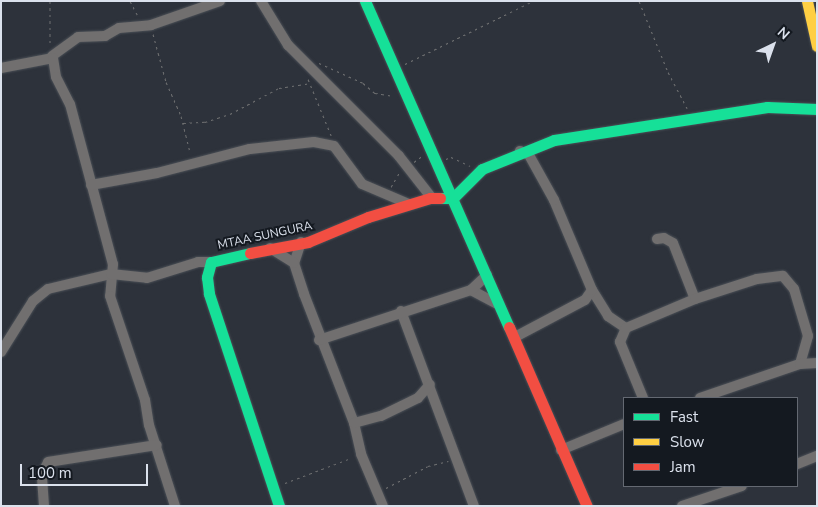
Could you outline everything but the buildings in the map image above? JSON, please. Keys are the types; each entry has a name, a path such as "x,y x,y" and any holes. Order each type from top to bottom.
{"street":[{"path":"1,68 52,56 78,38 104,36 119,28 145,25 185,15 220,1"},
{"path":"261,1 282,38 374,130 431,197 445,177"},
{"path":"365,1 445,177 586,506"},
{"path":"807,1 817,46"},
{"path":"52,56 56,77 70,104 113,264 110,296 145,400 176,506"},
{"path":"453,198 482,169 520,151 569,138 767,107 817,109"},
{"path":"91,185 289,143 314,142 334,146 362,184 409,204"},
{"path":"520,151 529,155 554,200 592,290 608,316 643,397"},
{"name":"MTAA SUNGURA","path":"279,506 209,294 207,277 211,262 331,235 368,216 431,197 453,198"},
{"path":"657,239 664,238 673,243 695,300"},
{"path":"301,242 294,262 319,340 354,423 360,454 379,493 383,506"},
{"path":"270,248 294,262"},
{"path":"1,352 33,301 48,289 111,274 147,278 198,262 211,262"},
{"path":"319,340 401,311 471,290 487,275"},
{"path":"620,342 626,328 695,300 757,280 784,276 794,289 808,336 800,364"},
{"path":"471,290 501,306"},
{"path":"515,337 585,300 592,290"},
{"path":"585,300 599,303"},
{"path":"401,311 458,458 474,506"},
{"path":"608,316 626,328"},
{"path":"706,397 729,393 800,364 817,363"},
{"path":"354,423 381,416 411,402 430,384"},
{"path":"561,450 623,424"},
{"path":"44,506 42,474 48,462 157,445"},
{"path":"798,464 817,456"},
{"path":"682,506 702,502 740,487"}],"path":[{"path":"50,1 52,56"},
{"path":"130,1 145,25 153,33 166,82 176,102 194,163"},
{"path":"395,69 533,1"},
{"path":"639,1 691,120"},
{"path":"301,58 334,146"},
{"path":"301,58 337,70 374,93 389,97 406,94"},
{"path":"182,123 205,122 230,114 279,88 310,83"},
{"path":"386,194 397,175 423,155 451,157 482,169"},
{"path":"272,488 360,454"},
{"path":"379,493 428,466 458,458"}],"traffic: fast":[{"path":"365,1 509,327"},
{"path":"440,198 453,198 482,169 554,140 767,107 817,109"},
{"path":"250,253 211,262 207,277 209,294 279,506"}],"traffic: slow":[{"path":"807,1 817,46"}],"traffic: jam":[{"path":"250,253 308,242 368,217 430,198 440,198"},
{"path":"509,327 587,506"}]}
